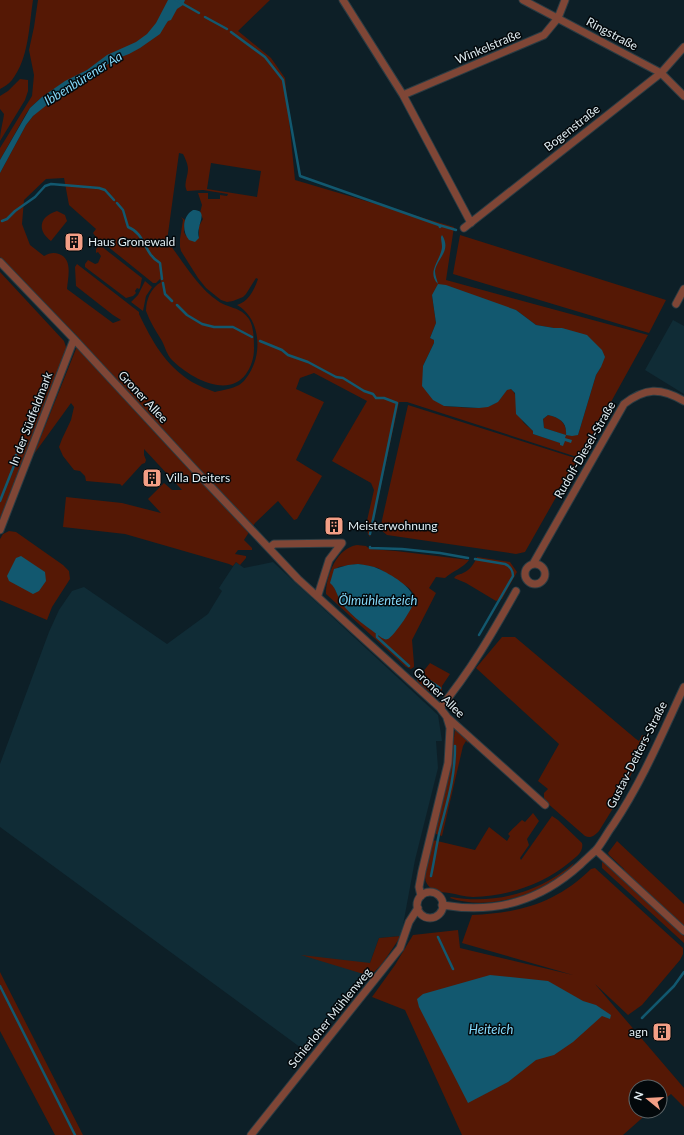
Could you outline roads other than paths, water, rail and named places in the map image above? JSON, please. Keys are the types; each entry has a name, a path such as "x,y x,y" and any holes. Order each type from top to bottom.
{"street":[{"path":"343,0 403,95 471,223"},
{"name":"Ringstraße","path":"524,0 661,73 684,96"},
{"name":"Winkelstraße","path":"403,95 544,35 558,18 565,0"},
{"name":"Bogenstraße","path":"464,228 661,73 684,47"},
{"name":"Groner Allee","path":"0,262 298,578 440,708 447,717 545,805"},
{"path":"676,304 684,289"},
{"name":"In der Südfeldmark","path":"0,530 74,339"},
{"name":"Rudolf-Diesel-Straße","path":"533,564 624,404 635,396 651,391 676,396 684,401"},
{"path":"269,548 274,544 342,543 329,560 318,595"},
{"path":"440,708 455,689 488,640 516,591"},
{"name":"Gustav-Deiters-Straße","path":"442,905 458,907 495,907 528,899 566,877 596,850 626,806 684,687"},
{"path":"421,896 428,892 435,893 440,898 442,905 440,912 430,918 422,915 418,908 418,902 421,896 420,887 422,870 448,763 450,728 447,717"},
{"path":"596,850 684,932"},
{"name":"Schierloher Mühlenweg","path":"250,1135 400,948 410,922 418,908"}],"water":[{"name":"Ibbenbürener Aa","path":"168,0 185,0 183,5 177,9 171,20 168,21 160,34 140,48 116,59 83,80 73,84 33,116 26,125 0,173 0,160 30,108 42,97 65,81 87,70 107,55 136,42 147,34 156,23"},
{"path":"193,210 200,212 202,216 198,230 199,238 195,242 189,240 184,229 185,220 189,213"},
{"path":"442,235 445,241 445,250 436,266 435,271 438,284 433,275 435,266 441,252"},
{"path":"438,284 446,285 516,310 536,325 562,328 587,335 602,350 605,357 596,375 578,435 566,435 565,438 572,440 571,443 565,441 563,446 560,445 560,443 533,434 533,431 516,414 515,393 511,389 507,390 498,402 488,407 479,408 444,406 433,400 422,386 423,366 434,343 434,340 430,338 436,323 432,295","holes":["548,415 562,421 565,427 566,435 544,428 543,419"]},
{"path":"21,556 45,572 46,581 39,591 33,594 9,581 7,576 16,558"},
{"name":"Ölmühlenteich","path":"358,564 374,567 389,574 406,586 413,596 414,601 411,609 399,627 388,639 382,638 350,613 342,604 330,583 334,569"},
{"name":"Heiteich","path":"490,975 548,981 583,1001 596,1005 611,1015 610,1019 602,1016 573,1042 554,1055 536,1060 508,1082 468,1103 419,1007 417,999 423,994"}],"waterway":[{"path":"176,0 199,13"},
{"path":"205,17 227,29"},
{"path":"231,32 265,57 283,80 300,176 439,225 440,227"},
{"path":"2,221 7,219 15,211 35,197 45,186 51,184 99,188 105,190 114,200"},
{"path":"117,203 123,210 128,227 138,234 150,254 160,263 162,279"},
{"path":"439,225 456,230"},
{"path":"163,283 165,294 172,301"},
{"path":"177,305 187,315 202,324 214,327 233,327 252,337"},
{"path":"260,341 282,350 288,355 308,362 336,377 343,378 364,391 373,394 376,398 384,398 397,403 370,534"},
{"path":"0,501 17,458 16,455"},
{"path":"370,547 440,553 468,558"},
{"path":"475,559 505,564 511,569 513,576 479,635"},
{"path":"377,634 377,637 409,666"},
{"path":"421,675 440,688"},
{"path":"431,876 454,770 455,746"},
{"path":"438,937 453,969"},
{"path":"642,1018 674,986 684,972"},
{"path":"0,986 75,1135"}],"place":[{"name":"Haus Gronewald","path":"74,242"},
{"name":"Villa Deiters","path":"152,478"},
{"name":"Meisterwohnung","path":"334,526"},
{"name":"agn","path":"662,1032"}]}
